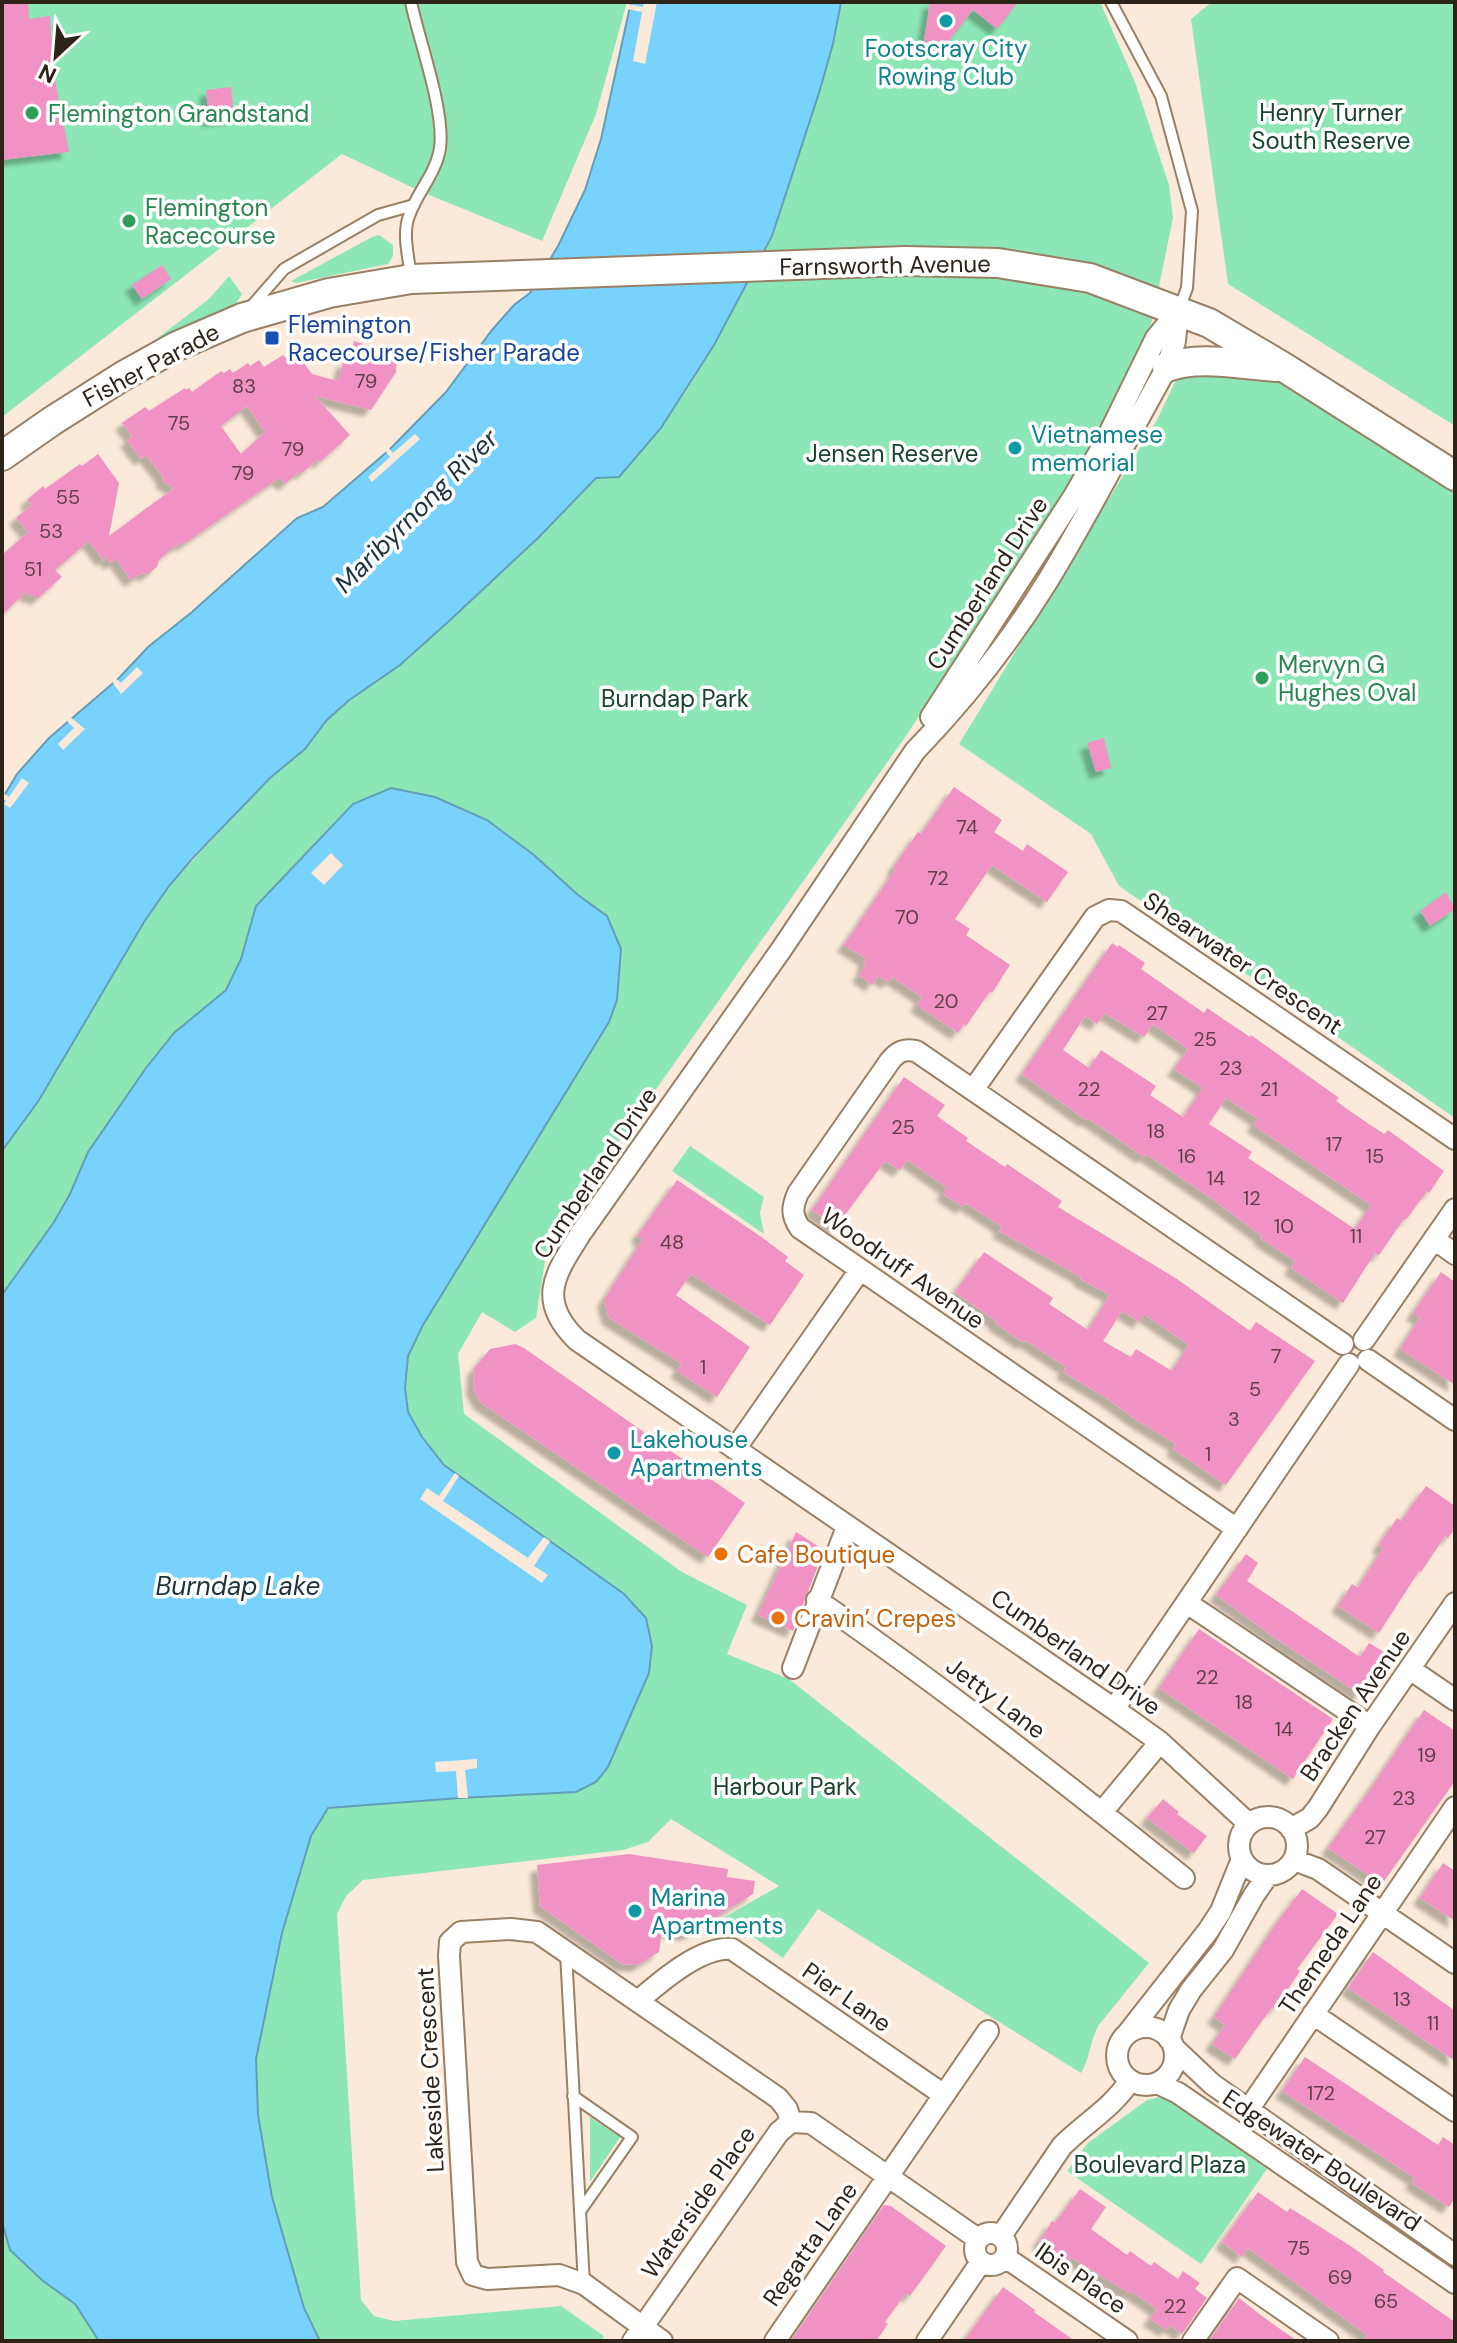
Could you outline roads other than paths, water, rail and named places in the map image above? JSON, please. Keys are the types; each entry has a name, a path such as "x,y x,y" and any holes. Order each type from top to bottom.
{"main road":[{"name":"Farnsworth Avenue","path":"454,278 905,261 998,263 1090,278 1209,323 1455,476"},
{"name":"Fisher Parade","path":"2,456 123,376 177,346 242,318 329,293 411,279 454,278"},
{"path":"1167,367 1197,361 1285,368"}],"street":[{"name":"Cumberland Drive","path":"1178,311 1175,341 1167,367 1046,583 989,665 915,751 781,950 581,1233 559,1267 554,1287 554,1306 562,1326 577,1340 1160,1742 1249,1824"},
{"name":"Cumberland Drive","path":"915,751 925,727 1074,496 1104,444 1156,338 1178,311"},
{"name":"Shearwater Crescent","path":"973,1090 1095,917 1109,910 1121,911 1455,1139"},
{"name":"Woodruff Avenue","path":"1237,1529 800,1228 792,1210 798,1193 897,1053 906,1049 916,1051 1455,1420"},
{"path":"1114,1709 1455,1209"},
{"path":"1434,1239 1455,1254"},
{"path":"735,1449 860,1270"},
{"path":"793,1668 847,1527"},
{"name":"Jetty Lane","path":"817,1600 890,1650 1184,1878"},
{"path":"1187,1603 1370,1726"},
{"name":"Bracken Avenue","path":"1291,1829 1310,1818 1318,1808 1455,1603"},
{"path":"1410,1669 1455,1700"},
{"path":"1102,1812 1160,1742"},
{"name":"Themeda Lane","path":"1248,2110 1455,1807"},
{"path":"1242,1859 1249,1869 1258,1874 1279,1873 1294,1860 1298,1848 1296,1838 1281,1820 1271,1817 1249,1824 1240,1839 1242,1859 1221,1911 1121,2040 1118,2065 1130,2081 1148,2085 1157,2083 1172,2069 1175,2058 1172,2044 1179,2010 1223,1950 1268,1875"},
{"path":"1294,1860 1318,1869 1455,1963"},
{"name":"Lakeside Crescent","path":"638,2334 584,2284 559,2275 487,2279 473,2275 467,2262 450,1942 461,1932 511,1929 537,1932 778,2098 787,2109 791,2122"},
{"name":"Pier Lane","path":"638,2001 665,1978 710,1952 721,1948 732,1949 944,2095"},
{"path":"1313,2014 1455,2111"},
{"path":"1128,2033 1147,2027 1162,2032 1172,2044"},
{"path":"888,2177 988,2031"},
{"name":"Edgewater Boulevard","path":"1172,2044 1212,2084 1455,2255"},
{"path":"1001,2236 1062,2146 1105,2111 1130,2081"},
{"name":"Edgewater Boulevard","path":"1157,2083 1178,2093 1455,2283"},
{"name":"Waterside Place","path":"638,2334 779,2132 791,2122 811,2123 978,2239"},
{"name":"Regatta Lane","path":"775,2341 888,2177"},
{"path":"992,2232 1001,2236 1007,2245 1005,2257 997,2264 981,2262 975,2252 978,2239 992,2232"},
{"name":"Ibis Place","path":"1005,2257 1127,2341"},
{"path":"927,2341 981,2262"},
{"path":"1193,2341 1237,2278 1328,2341"},
{"path":"638,2334 662,2341"}],"lane":[{"path":"411,2 438,110 440,148 406,227 411,279"},
{"path":"1113,2 1161,96 1192,211 1187,288 1178,311"},
{"path":"242,318 284,269 378,215 414,205"},
{"path":"566,1953 584,2284"},
{"path":"573,2096 632,2137 581,2210"}],"water":[{"name":"Maribyrnong River","path":"631,2 841,2 819,93 772,236 714,345 661,428 619,477 596,478 539,537 448,622 400,665 348,701 326,721 305,749 270,778 192,859 144,922 39,1100 2,1151 2,799 17,774 49,738 119,678 148,647 297,518 323,507 389,450 446,392 514,305 530,293 558,246 585,190 601,139"},
{"name":"Burndap Lake","path":"391,788 435,797 487,820 607,916 621,949 617,1000 609,1022 423,1325 408,1356 405,1388 408,1412 422,1437 444,1465 624,1594 646,1618 652,1646 649,1673 608,1767 596,1782 576,1792 328,1808 311,1836 282,1933 256,2059 258,2115 272,2197 304,2308 320,2341 99,2341 75,2304 43,2281 10,2250 2,2222 2,1295 54,1222 88,1152 146,1068 174,1033 226,990 241,959 256,906 353,804"}],"place":[{"name":"Footscray City Rowing Club","path":"946,21"},
{"name":"Flemington Grandstand","path":"32,113"},
{"name":"Flemington Racecourse","path":"129,221"},
{"name":"Flemington Racecourse/Fisher Parade","path":"272,338"},
{"name":"Vietnamese memorial","path":"1015,448"},
{"name":"Mervyn G Hughes Oval","path":"1262,678"},
{"name":"Lakehouse Apartments","path":"614,1453"},
{"name":"Cafe Boutique","path":"721,1554"},
{"name":"Cravin’ Crepes","path":"778,1618"},
{"name":"Marina Apartments","path":"635,1911"}],"park label":[{"name":"Henry Turner South Reserve","path":"1331,126"},
{"name":"Jensen Reserve","path":"892,453"},
{"name":"Burndap Park","path":"675,698"},
{"name":"Harbour Park","path":"785,1786"},
{"name":"Boulevard Plaza","path":"1160,2164"}]}
